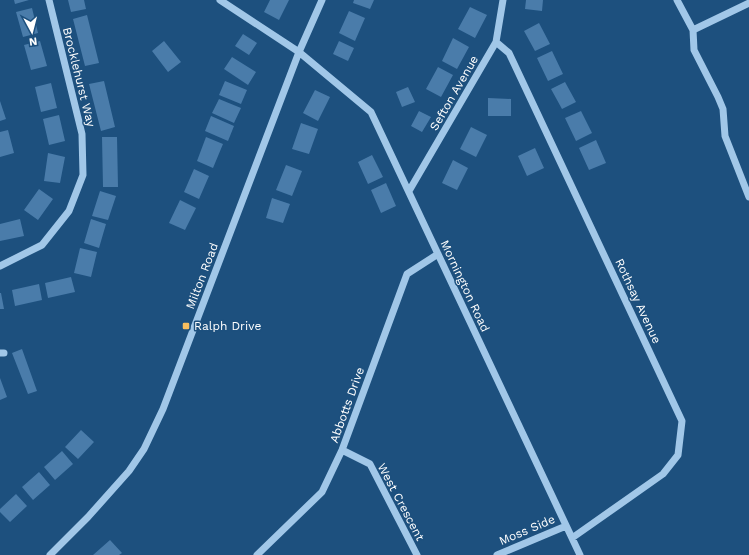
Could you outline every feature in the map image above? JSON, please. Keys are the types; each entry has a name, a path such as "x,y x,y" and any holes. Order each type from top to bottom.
{"street":[{"name":"Brocklehurst Way","path":"0,266 42,245 69,211 83,175 82,134 49,0"},
{"name":"Mornington Road","path":"220,0 299,52 371,112 580,555"},
{"name":"Milton Road","path":"50,555 88,517 129,471 144,449 163,409 299,52 322,0"},
{"name":"Sefton Avenue","path":"409,191 496,42 503,0"},
{"path":"677,0 693,30 694,50 723,109 725,136 749,196"},
{"path":"693,30 749,3"},
{"name":"Rothsay Avenue","path":"496,42 509,52 682,420 678,455 663,474 572,538"},
{"name":"Abbotts Drive","path":"257,555 322,492 342,450 407,274 438,254"},
{"name":"West Crescent","path":"342,450 370,464 417,555"},
{"name":"Moss Side","path":"497,555 566,526"}],"building":[{"path":"14,0 29,0 15,4"},
{"path":"68,0 84,0 86,9 71,12"},
{"path":"270,0 289,0 279,20 264,12"},
{"path":"354,0 374,0 370,9 353,3"},
{"path":"526,0 543,0 542,11 525,9"},
{"path":"470,7 487,15 475,38 458,29"},
{"path":"32,8 38,33 23,37 16,12"},
{"path":"349,11 365,18 355,41 339,33"},
{"path":"87,15 99,63 85,66 73,19"},
{"path":"539,23 550,44 535,51 524,31"},
{"path":"243,34 257,43 249,55 235,46"},
{"path":"453,38 469,47 457,69 442,61"},
{"path":"40,41 47,66 31,70 24,45"},
{"path":"164,41 181,62 168,72 152,51"},
{"path":"339,41 354,48 348,61 333,54"},
{"path":"552,51 563,74 548,81 537,58"},
{"path":"232,57 256,72 248,85 224,69"},
{"path":"438,67 453,75 441,97 426,89"},
{"path":"104,81 115,127 101,131 89,84"},
{"path":"225,81 247,90 241,104 219,95"},
{"path":"565,82 576,102 562,109 551,89"},
{"path":"51,83 57,108 41,112 35,87"},
{"path":"408,87 415,102 402,107 396,92"},
{"path":"315,90 330,97 318,121 303,113"},
{"path":"488,98 511,99 511,116 488,116"},
{"path":"219,99 241,108 234,123 212,113"},
{"path":"0,101 6,119 0,121"},
{"path":"419,111 431,117 422,132 411,126"},
{"path":"581,111 592,133 576,141 565,118"},
{"path":"59,115 65,141 49,145 43,119"},
{"path":"211,116 234,126 228,141 205,131"},
{"path":"301,123 318,129 309,154 292,149"},
{"path":"471,127 487,135 476,157 460,149"},
{"path":"8,130 14,153 0,157 0,132"},
{"path":"102,137 117,137 118,187 103,187"},
{"path":"206,137 223,144 213,168 197,161"},
{"path":"596,140 606,163 589,170 579,148"},
{"path":"535,148 544,168 527,176 518,156"},
{"path":"48,153 65,157 60,183 44,181"},
{"path":"372,155 383,177 368,184 358,162"},
{"path":"453,160 468,168 457,190 442,183"},
{"path":"286,165 302,171 292,196 276,190"},
{"path":"194,169 209,176 199,199 184,192"},
{"path":"386,183 396,206 381,213 371,190"},
{"path":"39,189 53,199 38,220 24,210"},
{"path":"100,191 116,196 108,220 92,216"},
{"path":"272,198 290,204 283,223 266,218"},
{"path":"180,200 196,208 185,230 169,223"},
{"path":"20,219 24,236 0,241 0,224"},
{"path":"91,219 106,224 99,248 84,243"},
{"path":"80,248 97,252 91,277 74,273"},
{"path":"71,277 75,292 48,298 45,283"},
{"path":"39,284 42,300 15,306 12,290"},
{"path":"1,293 4,309 0,309"},
{"path":"22,349 37,391 28,394 12,353"},
{"path":"0,378 7,397 0,400"},
{"path":"81,430 94,442 78,459 65,447"},
{"path":"62,451 73,464 55,480 44,467"},
{"path":"39,472 50,485 33,500 22,487"},
{"path":"16,494 27,506 10,522 0,512 0,509"},
{"path":"110,540 122,553 119,555 93,555"}],"place":[{"name":"Ralph Drive","path":"186,326"}]}
